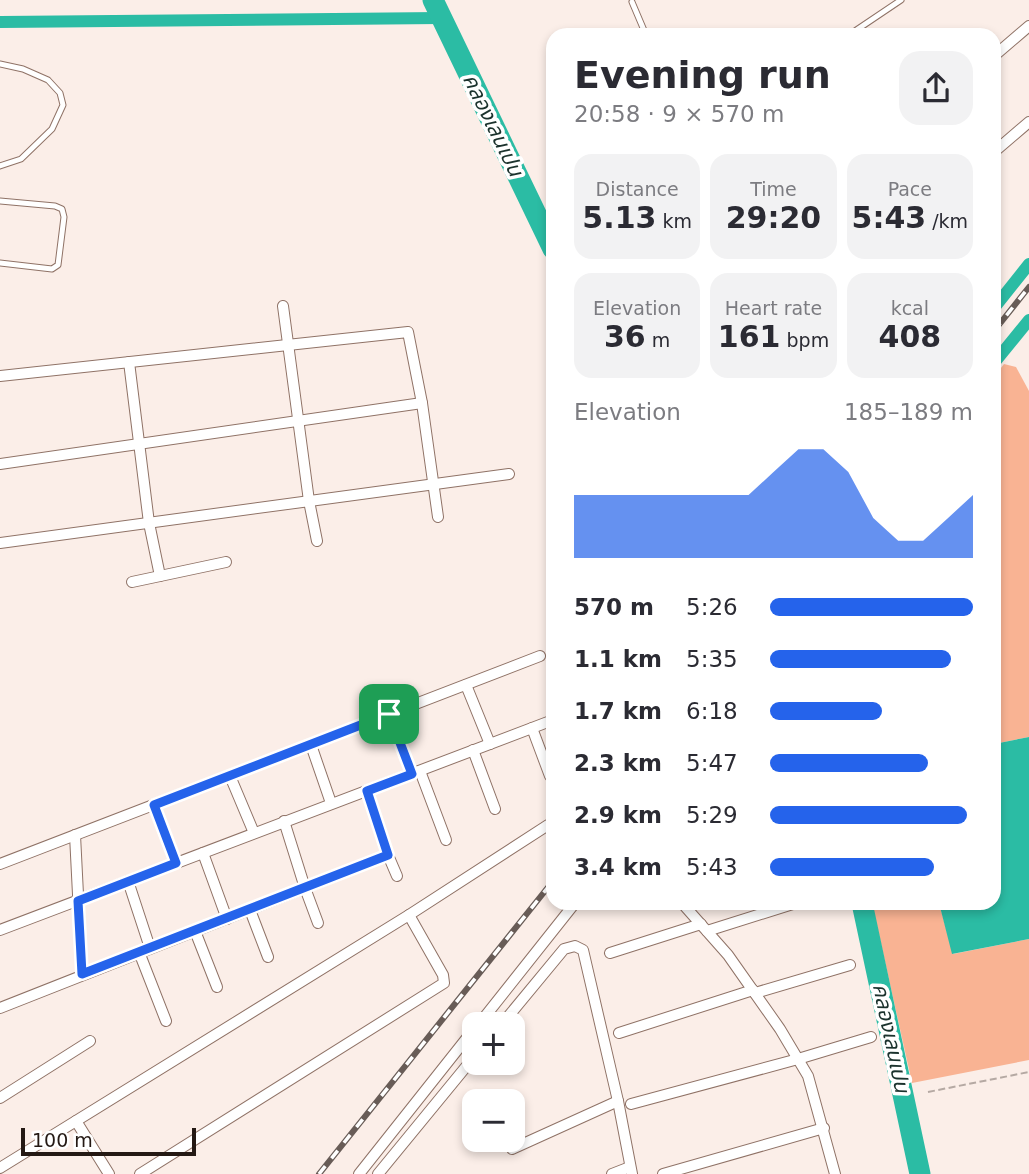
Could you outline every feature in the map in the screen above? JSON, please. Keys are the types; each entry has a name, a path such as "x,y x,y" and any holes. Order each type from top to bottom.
{"street":[{"path":"1001,50 1029,26"},
{"path":"1001,146 1029,122"},
{"path":"283,306 309,501 317,541"},
{"path":"0,376 408,331 422,403 438,517"},
{"path":"129,362 149,523 160,576"},
{"path":"0,464 422,403"},
{"path":"0,542 509,474"},
{"path":"132,582 226,562"},
{"path":"0,864 540,656"},
{"path":"466,685 490,744"},
{"path":"389,714 446,840"},
{"path":"0,930 546,723"},
{"path":"531,728 546,766"},
{"path":"311,744 331,803"},
{"path":"473,750 495,809"},
{"path":"230,776 254,833"},
{"path":"367,791 397,876"},
{"path":"154,805 176,863"},
{"path":"284,821 318,923"},
{"path":"0,1168 409,915 546,826"},
{"path":"75,835 82,974"},
{"path":"203,853 227,919"},
{"path":"0,1008 388,855"},
{"path":"128,881 150,948"},
{"path":"250,909 268,957"},
{"path":"489,1012 569,910"},
{"path":"688,910 728,955 808,1076 835,1174"},
{"path":"610,953 770,910"},
{"path":"140,1174 444,983 443,975 409,915"},
{"path":"195,931 217,987"},
{"path":"512,1012 564,949 575,946 583,950 631,1170 612,1174"},
{"path":"139,952 166,1021"},
{"path":"619,1033 850,965"},
{"path":"631,1104 871,1037"},
{"path":"0,1098 90,1041"},
{"path":"359,1174 462,1044"},
{"path":"377,1174 462,1071"},
{"path":"525,1143 618,1101"},
{"path":"76,1121 109,1174"},
{"path":"663,1174 824,1128"}],"lane":[{"path":"859,28 901,0"},
{"path":"632,2 643,28"},
{"path":"0,64 23,69 48,80 60,93 63,105 52,129 21,159 0,166"},
{"path":"0,201 55,206 62,209 64,217 58,265 52,269 0,263"}],"path":[{"path":"928,1092 1029,1072"}],"shaded area":[{"path":"1004,364 1016,367 1029,391 1029,737 1001,743 1001,368"},
{"path":"1029,737 1029,939 952,954 941,910 1001,910 1001,743"},
{"path":"874,910 941,910 953,954 1029,939 1029,1060 912,1083"}],"waterway":[{"name":"คลองเลนเปน","path":"433,0 546,234"},
{"path":"0,22 440,18"},
{"path":"1001,299 1029,264"},
{"path":"1001,354 1029,320"},
{"name":"คลองเลนเปน","path":"863,910 920,1174"}],"railway":[{"path":"1001,322 1029,287"},
{"path":"319,1174 546,890"}],"route":[{"path":"389,714 412,774 367,791 388,855 82,974 78,901 176,863 154,805 389,714"}]}
